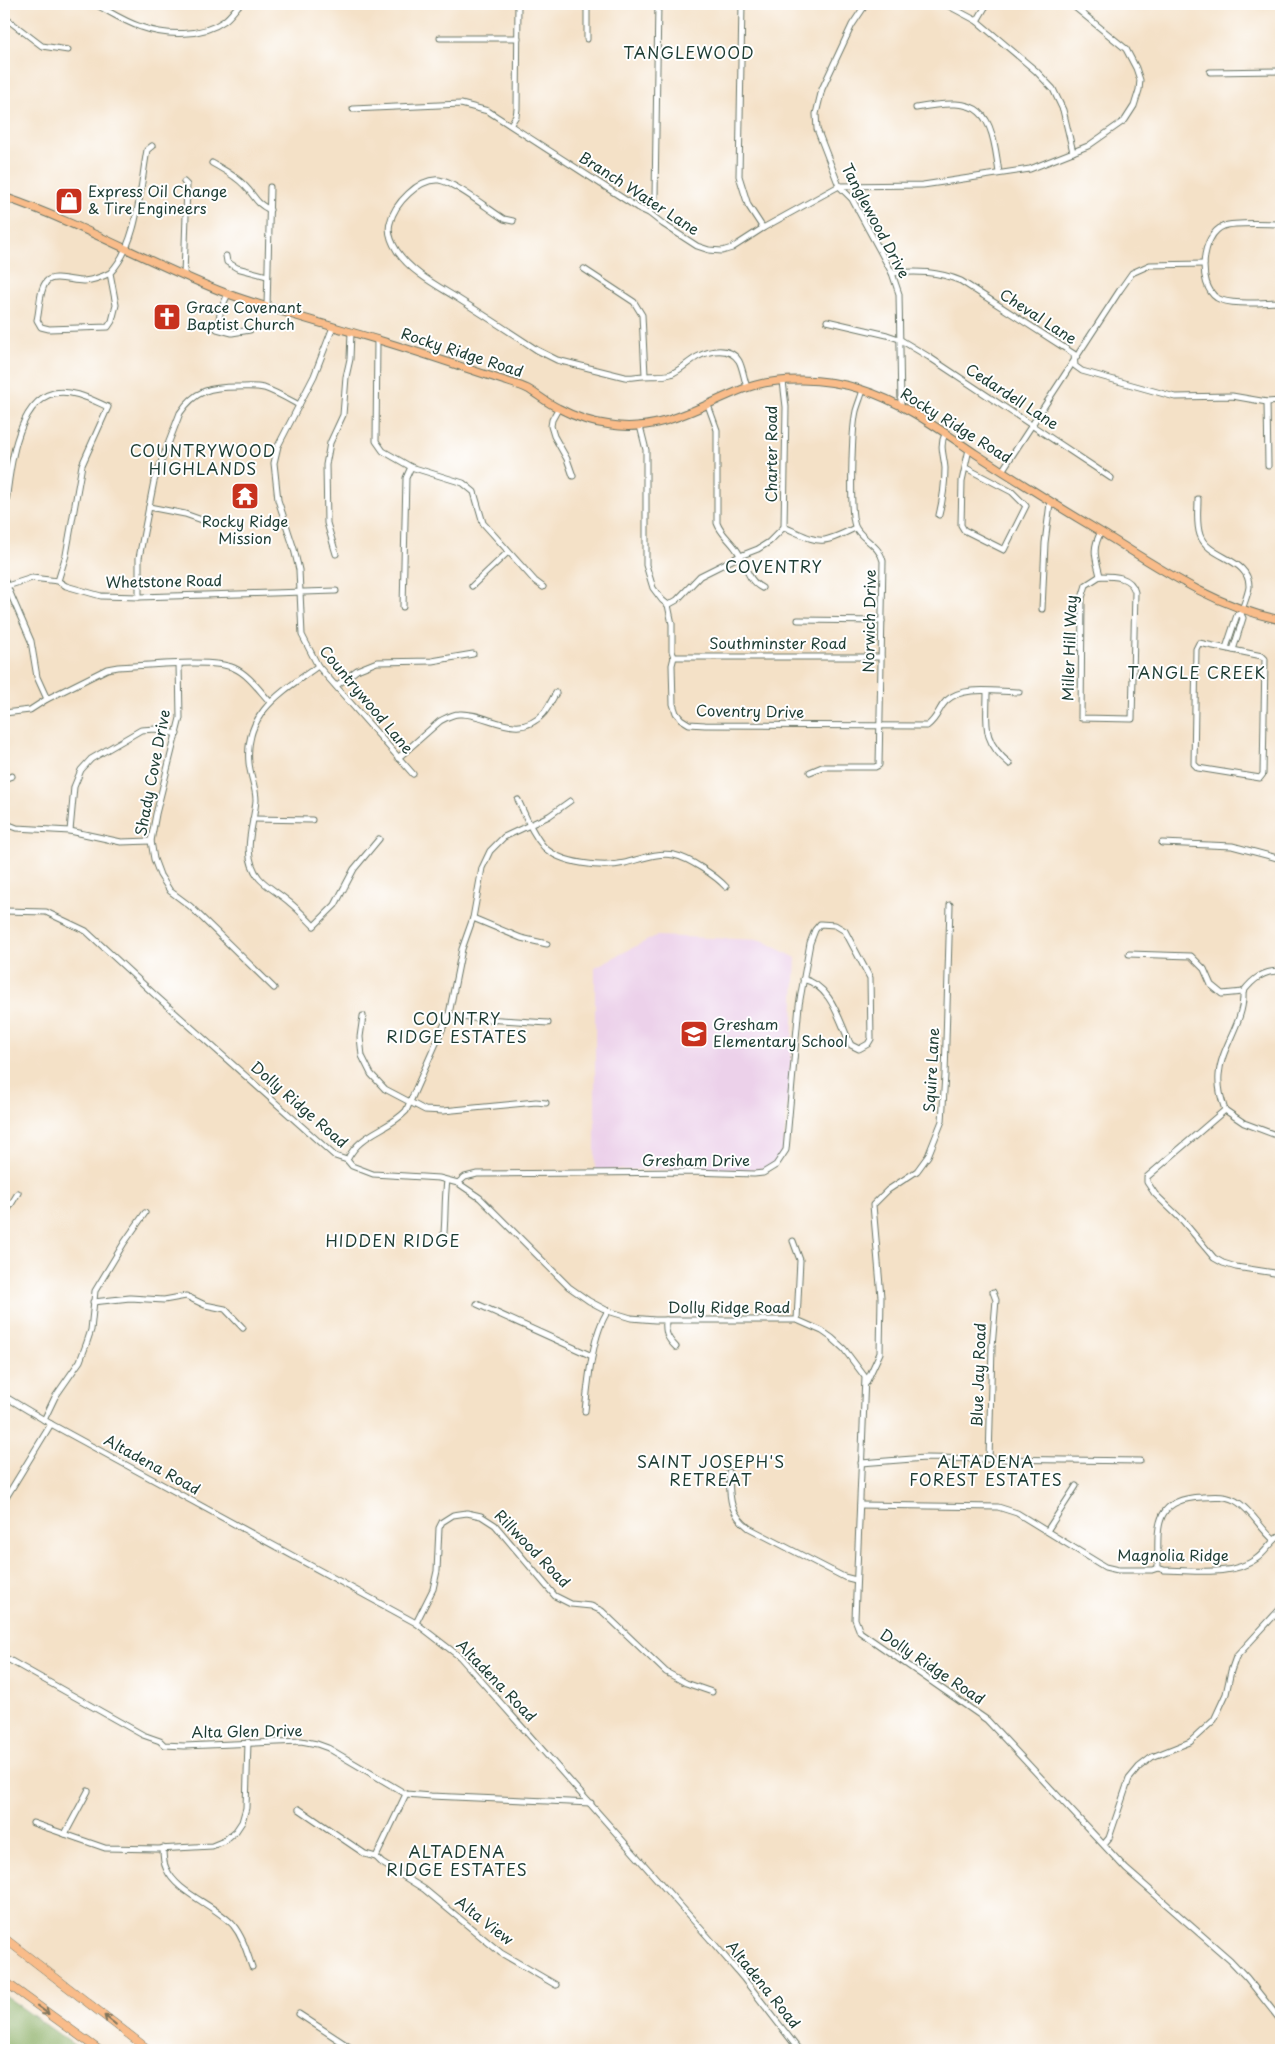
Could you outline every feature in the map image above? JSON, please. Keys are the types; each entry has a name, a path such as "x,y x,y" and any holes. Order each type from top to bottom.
{"highway":[{"path":"4,1938 148,2050"},
{"path":"4,1981 99,2050"}],"main road":[{"name":"Rocky Ridge Road","path":"4,197 42,211 228,294 524,387 558,408 606,424 640,426 668,421 747,387 783,381 819,381 863,390 901,404 1050,503 1188,584 1241,612 1281,620"}],"street":[{"path":"95,4 139,27 156,32 191,33 204,31 225,21 240,4"},
{"path":"511,124 516,116 517,108 518,4"},
{"path":"587,39 588,4"},
{"path":"650,213 654,204 658,4"},
{"path":"742,4 739,176 748,205 763,228"},
{"name":"Tanglewood Drive","path":"866,4 838,53 822,88 817,109 817,129 839,186 852,199 892,273 899,294 901,315 899,339 901,404"},
{"path":"944,4 977,21 1036,71 1053,89 1063,110 1073,152"},
{"path":"977,21 987,4"},
{"name":"Branch Water Lane","path":"353,109 461,104 488,111 511,124 638,208 650,213 663,224 697,246 722,251 732,248 763,228 839,186 923,185 1030,169 1088,146 1125,120 1134,106 1139,90 1140,80 1136,68 1126,50 1071,4"},
{"path":"4,17 42,46 68,50"},
{"path":"440,38 518,38"},
{"path":"1210,72 1281,71"},
{"path":"916,108 944,103 960,103 971,106 980,112 992,132 999,173"},
{"path":"110,273 116,305 112,321 108,327 49,329 41,327 37,320 47,280 54,278 83,281 101,278 110,273 119,264 133,230 147,150 152,146"},
{"path":"212,163 240,181 258,204 270,210"},
{"path":"512,222 504,219 448,182 436,180 419,185 403,200 393,214 389,231 396,250 422,276 537,350 557,360 601,373 635,378 645,375 654,377 670,374 709,352 728,352 739,361 747,387"},
{"path":"184,182 187,185 184,276"},
{"path":"267,307 270,187"},
{"path":"1281,224 1226,225 1216,229 1208,240 1204,264 1208,286 1211,293 1218,299 1230,302 1281,302"},
{"path":"226,256 227,262 237,268 267,276"},
{"path":"1002,471 1132,274 1150,265 1204,264"},
{"path":"584,269 634,302 642,314 645,375"},
{"name":"Cheval Lane","path":"892,273 921,271 944,274 961,281 1074,354 1075,366 1082,371 1167,396 1232,396 1267,402 1281,401"},
{"path":"228,294 217,329 232,333 250,330"},
{"name":"Cedardell Lane","path":"827,321 887,334 899,339 1032,424 1111,478"},
{"name":"Countrywood Lane","path":"333,327 320,363 278,446 274,463 278,500 296,556 302,635 318,666 413,774"},
{"path":"336,554 328,523 326,465 330,443 343,414 346,377 350,359 351,332"},
{"path":"377,340 376,440 383,452 411,467 463,483 474,492 483,523 508,552 543,587"},
{"name":"Charter Road","path":"783,381 786,407 784,527"},
{"path":"140,597 139,558 154,481 180,413 195,396 210,388 254,386 273,392 299,405"},
{"path":"668,605 677,600 700,576 740,556 758,550 784,527 817,541 824,542 855,528 852,512 854,428 856,411 863,390"},
{"path":"4,522 11,465 24,418 31,408 44,397 54,393 67,392 82,395 108,407 82,465 66,555 58,581"},
{"path":"1267,402 1268,466"},
{"path":"708,405 717,430 717,523 721,533 736,549 751,580 762,588"},
{"path":"558,408 551,426 573,476"},
{"name":"Coventry Drive","path":"640,426 646,450 646,566 654,588 668,605 672,624 672,650 674,657 672,665 673,704 676,713 688,724 927,726 936,720 945,702 954,695 966,691 1019,692"},
{"path":"939,515 944,493 945,465 941,442 945,434"},
{"path":"966,468 1012,492 1026,506 1004,550 964,530 961,525 960,499 969,449"},
{"path":"403,607 406,478 411,467"},
{"path":"1198,499 1198,523 1203,540 1212,549 1241,568 1248,576 1249,588 1241,612 1237,615 1232,628 1226,648"},
{"path":"1042,609 1045,543 1050,503"},
{"path":"149,508 185,514 202,520"},
{"name":"Norwich Drive","path":"810,772 822,767 879,766 884,561 882,555 855,528"},
{"path":"1100,576 1094,549 1101,532"},
{"path":"472,586 508,552"},
{"name":"Miller Hill Way","path":"1100,576 1123,578 1131,584 1135,592 1132,719 1081,718 1082,598 1086,585 1100,576"},
{"name":"Whetstone Road","path":"5,586 32,578 58,581 66,586 101,596 140,597 336,591"},
{"path":"4,579 5,586 31,641 37,677 47,699"},
{"path":"1233,650 1243,618 1241,612"},
{"path":"798,620 882,621"},
{"path":"1232,628 1239,630"},
{"path":"1202,643 1226,648 1262,656 1265,659 1263,774 1260,778 1198,768 1194,764 1197,645 1202,643"},
{"path":"336,686 357,670 377,662 432,661 473,654"},
{"name":"Southminster Road","path":"674,657 881,657"},
{"path":"4,713 30,710 47,699 107,669 179,664 216,664 232,667 242,673 270,702"},
{"name":"Shady Cove Drive","path":"179,664 180,718 151,841 154,859 160,875 170,890 190,906 274,988"},
{"path":"318,666 270,702 254,722 248,745 249,763 256,798 248,840 250,861 260,878 290,902 314,926 335,905 354,869 379,839"},
{"path":"987,692 987,730 990,743 996,753 1010,764"},
{"path":"398,758 440,720 458,714 469,715 506,726 519,726 537,719 544,712 556,693"},
{"path":"70,831 74,787 81,770 91,759 142,730 156,729 177,734"},
{"path":"4,779 12,776"},
{"path":"518,800 537,839 546,848 574,862 614,864 653,855 674,855 695,865 726,887"},
{"path":"347,1160 350,1152 361,1140 399,1118 406,1111 449,1014 462,949 473,918 482,868 490,851 504,837 549,816 570,801"},
{"path":"253,819 312,820"},
{"path":"4,823 17,828 70,831 121,842 151,841"},
{"path":"1162,842 1232,846 1281,859"},
{"name":"Squire Lane","path":"864,1385 880,1353 881,1298 873,1205 888,1190 917,1171 928,1156 942,1121 950,905"},
{"name":"Dolly Ridge Road","path":"4,911 46,912 86,931 154,995 338,1158 347,1160 352,1166 373,1174 423,1179 439,1178 458,1183 480,1198 569,1286 608,1312 631,1318 666,1320 797,1320 822,1331 844,1349 865,1377 855,1619 860,1632 987,1720 1126,1869 1229,1959 1247,1978 1281,2021"},
{"path":"473,918 520,938 547,944"},
{"name":"Gresham Drive","path":"458,1183 464,1177 477,1174 692,1172 754,1174 770,1170 782,1159 786,1150 796,1034 803,980 810,943 815,930 820,924 835,925 845,931 870,978 872,986 871,1039 868,1044 859,1049 851,1045 824,991 812,981 803,980"},
{"path":"1130,954 1191,956 1204,969 1214,989 1222,994 1243,992 1259,976 1273,970 1281,971"},
{"path":"1243,992 1244,1003 1219,1074 1219,1092 1225,1110 1244,1124 1281,1137"},
{"path":"449,1014 457,1017 548,1024"},
{"path":"362,1016 360,1037 362,1056 371,1074 385,1089 425,1110 443,1112 536,1102 546,1103"},
{"path":"1225,1110 1147,1177 1147,1182 1155,1194 1183,1221 1214,1258 1236,1267 1281,1274"},
{"path":"443,1242 446,1222 445,1196 447,1181"},
{"path":"4,1216 18,1193"},
{"path":"44,1420 55,1397 80,1361 86,1346 91,1330 95,1291 145,1213"},
{"path":"793,1241 800,1260 797,1320"},
{"name":"Blue Jay Road","path":"989,1459 992,1347 996,1300 992,1292"},
{"path":"93,1302 130,1298 164,1300 186,1296 225,1310 243,1328"},
{"path":"478,1304 592,1356"},
{"path":"585,1411 592,1356 603,1318 608,1312"},
{"path":"666,1320 665,1330 667,1338 676,1348"},
{"name":"Altadena Road","path":"4,1396 44,1420 416,1623 460,1657 591,1803 744,1979 799,2050"},
{"path":"4,1501 52,1424"},
{"path":"861,1463 925,1458 1140,1461"},
{"path":"729,1472 730,1500 741,1522 749,1528 844,1577 856,1580"},
{"path":"1047,1531 1076,1486"},
{"path":"1158,1568 1160,1520 1174,1502 1184,1498 1221,1496 1238,1502 1274,1540"},
{"name":"Magnolia Ridge","path":"860,1505 998,1507 1018,1513 1105,1567 1118,1570 1237,1568 1255,1560 1281,1535"},
{"name":"Rillwood Road","path":"416,1623 433,1589 437,1571 439,1528 442,1522 453,1515 467,1513 481,1516 495,1525 555,1596 571,1604 591,1606 602,1611 666,1672 686,1683 712,1692"},
{"path":"1104,1844 1109,1838 1129,1779 1139,1767 1152,1757 1190,1742 1214,1720 1226,1694 1236,1657 1281,1608"},
{"name":"Alta Glen Drive","path":"4,1656 164,1745 184,1746 301,1741 328,1748 406,1794 591,1803"},
{"path":"33,1823 105,1848 212,1846 224,1841 236,1831 242,1822 246,1808 248,1742"},
{"path":"65,1834 88,1791"},
{"path":"376,1857 406,1794"},
{"name":"Alta View","path":"298,1809 365,1854 376,1857 382,1863 424,1889 501,1952 556,1985"},
{"path":"163,1848 165,1866 171,1877 180,1886 217,1910 234,1926 244,1943 252,1968"},
{"path":"299,2014 354,2050"}],"shaded area":[{"name":"Gresham Elementary School","path":"656,936 762,940 796,958 791,1063 783,1149 774,1163 765,1168 745,1170 595,1170 595,967"}],"green space":[{"path":"4,1995 81,2050 4,2050"}],"place":[{"name":"Express Oil Change & Tire Engineers","path":"69,201"},
{"name":"Grace Covenant Baptist Church","path":"167,317"},
{"name":"Rocky Ridge Mission","path":"245,496"},
{"name":"Gresham Elementary School","path":"694,1034"}],"district":[{"name":"TANGLEWOOD","path":"689,53"},
{"name":"COUNTRYWOOD HIGHLANDS","path":"203,460"},
{"name":"COVENTRY","path":"774,567"},
{"name":"TANGLE CREEK","path":"1197,673"},
{"name":"COUNTRY RIDGE ESTATES","path":"457,1028"},
{"name":"HIDDEN RIDGE","path":"393,1241"},
{"name":"SAINT JOSEPH'S RETREAT","path":"711,1471"},
{"name":"ALTADENA FOREST ESTATES","path":"986,1471"},
{"name":"ALTADENA RIDGE ESTATES","path":"457,1861"}]}
